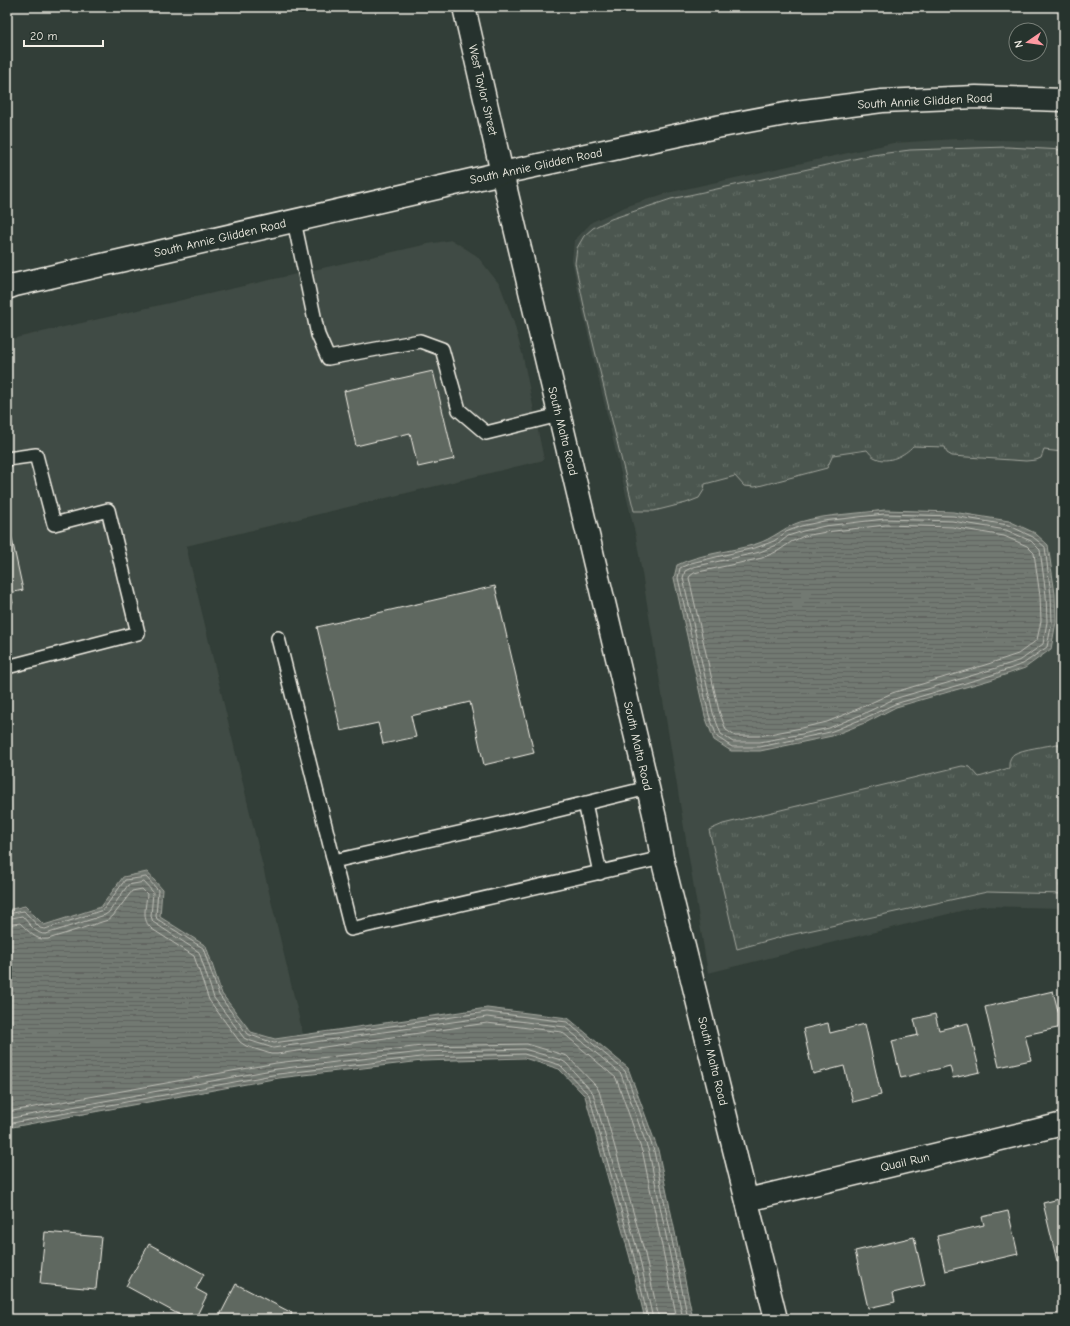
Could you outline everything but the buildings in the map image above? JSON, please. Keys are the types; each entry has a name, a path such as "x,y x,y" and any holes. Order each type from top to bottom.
{"street":[{"name":"West Taylor Street","path":"464,7 502,173"},
{"name":"South Annie Glidden Road","path":"10,286 502,173 711,128 796,112 882,101 976,97 1063,100"},
{"name":"South Malta Road","path":"502,173 648,788 662,858 776,1319"},
{"name":"Quail Run","path":"747,1200 1063,1124"}],"lane":[{"path":"294,221 318,335 328,358 420,341 442,348 459,410 486,433 559,415"},
{"path":"7,459 36,455 54,524 108,510 138,633 7,667"},
{"path":"278,638 351,929 662,858"},
{"path":"334,861 585,804 648,788"},
{"path":"585,804 600,873"}],"shaded area":[{"path":"957,139 1063,142 1063,908 981,906 708,973 636,537 579,296 572,260 574,241 592,222 625,207 667,193 893,143"},
{"path":"452,240 477,256 500,285 514,323 523,357 544,460 186,546 303,1034 275,1039 251,1032 222,993 206,946 160,917 162,889 123,877 101,907 44,925 25,906 7,910 7,340 428,244"}],"green space":[{"path":"1007,147 1063,150 1063,452 1044,450 1041,458 1026,461 952,456 947,453 945,447 913,446 906,453 896,458 881,460 872,456 867,450 833,455 827,468 755,487 744,486 735,476 705,484 704,490 699,498 686,503 654,511 634,511 575,263 577,248 584,236 593,228 611,219 671,199 872,155 910,150"},
{"path":"1063,744 1063,766 1060,767 1063,777 1063,894 987,892 785,936 737,949 709,830 723,824 962,766 970,767 979,777 1009,768 1011,757 1018,752"}],"water":[{"path":"885,510 953,512 1009,521 1035,533 1048,545 1055,594 1056,622 1051,649 1025,668 990,680 896,707 867,722 832,736 760,751 731,751 714,740 705,716 674,578 677,565 706,555 746,547 762,542 789,527 810,519"},
{"path":"147,872 162,889 160,917 206,946 222,994 251,1032 275,1039 487,1008 568,1018 628,1068 658,1150 693,1319 645,1319 630,1258 585,1096 559,1069 524,1058 422,1061 279,1078 7,1128 7,910 25,906 44,925 101,907 123,877"}]}
